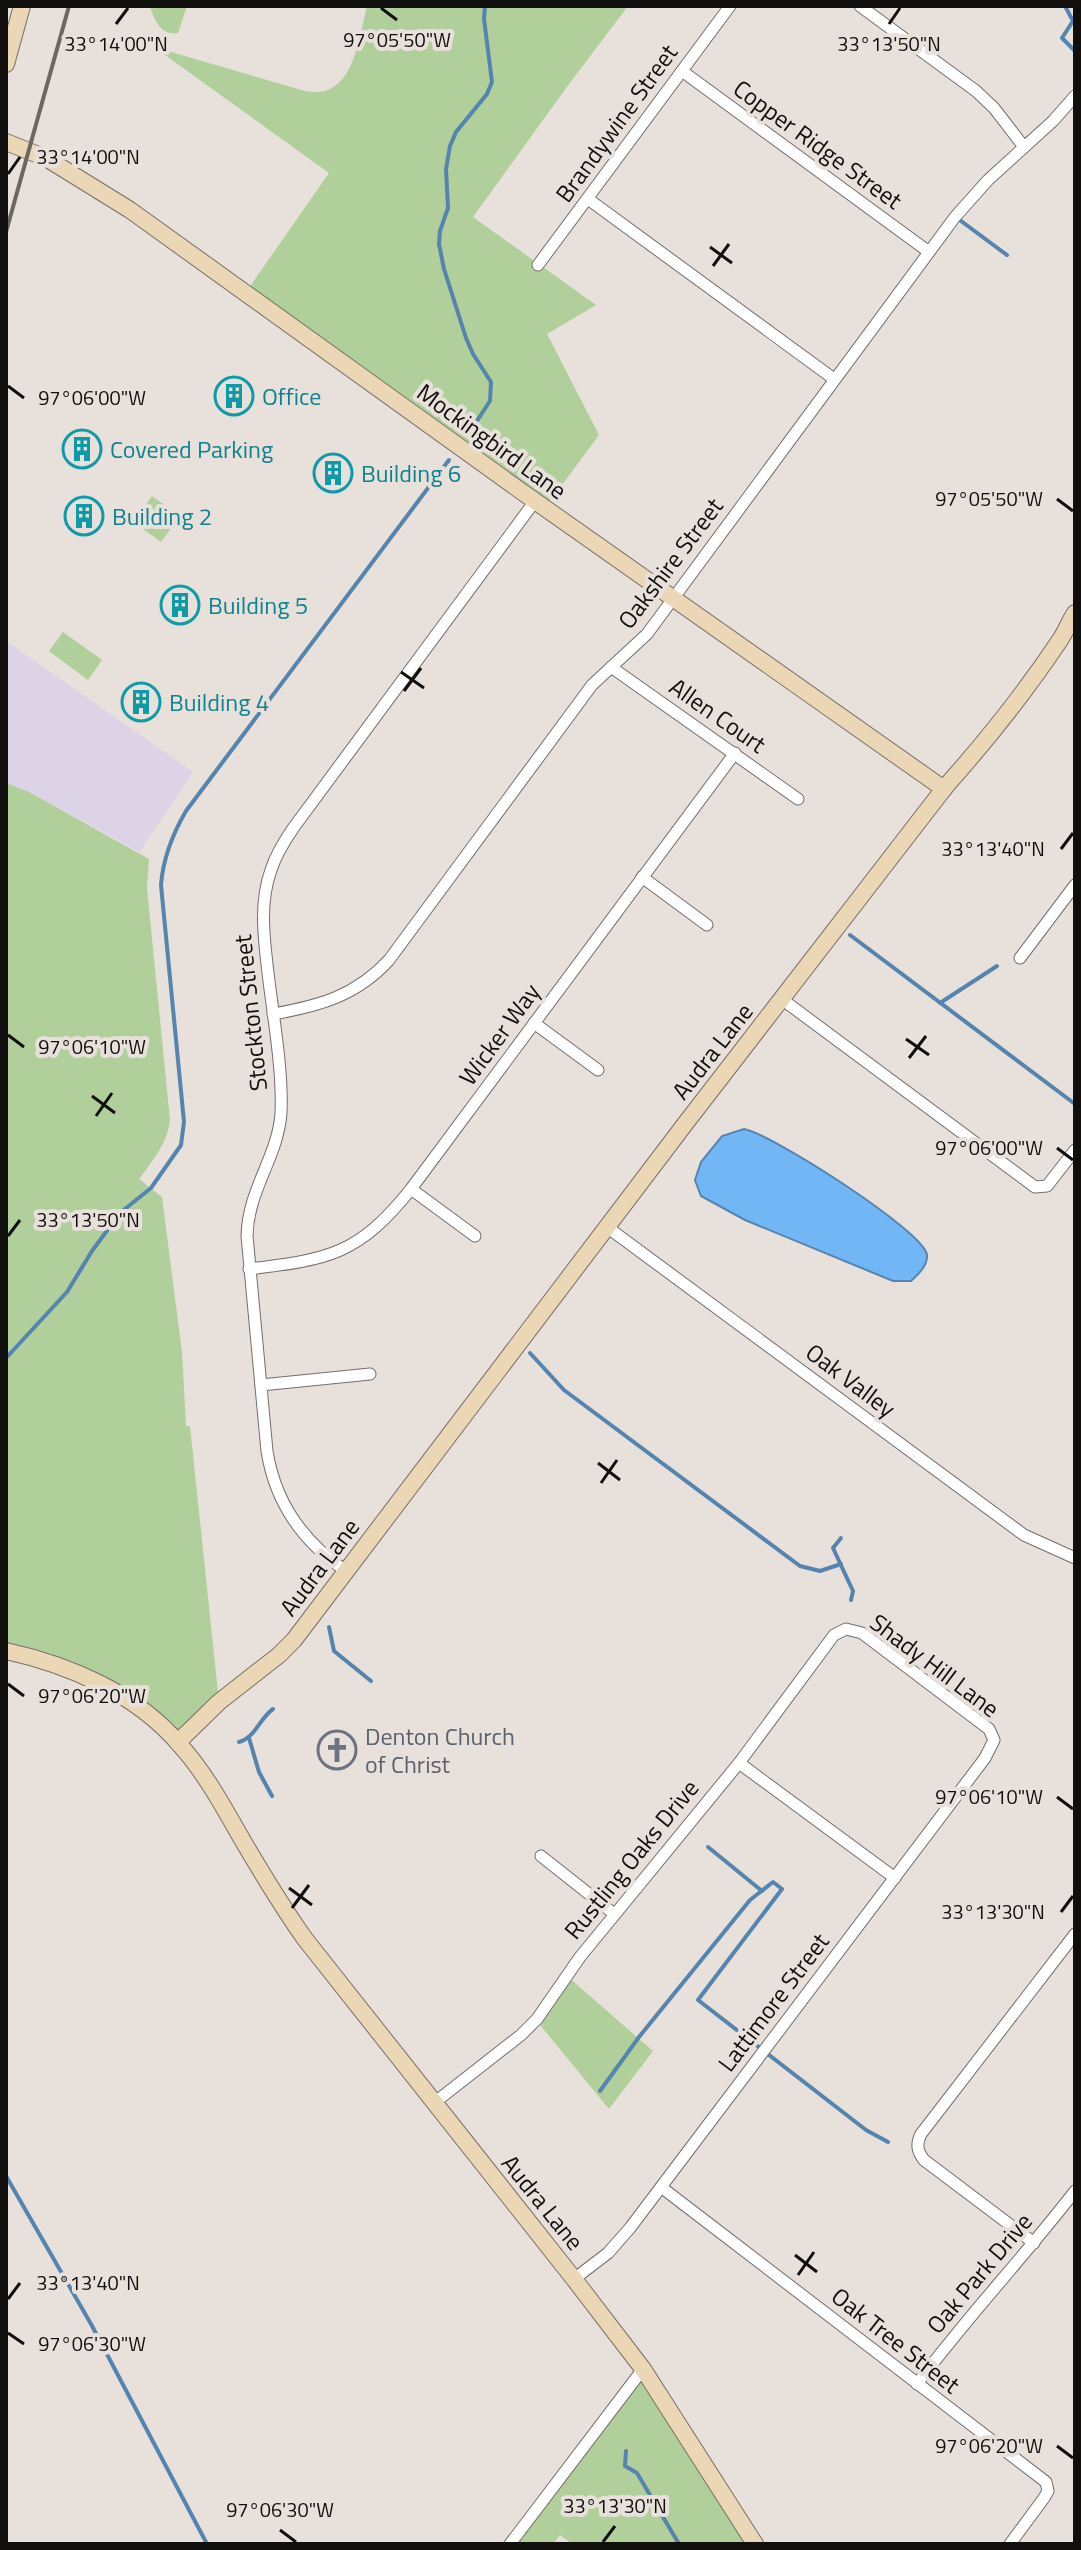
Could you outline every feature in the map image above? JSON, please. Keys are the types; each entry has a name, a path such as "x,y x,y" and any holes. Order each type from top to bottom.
{"street":[{"path":"6,64 22,6"},
{"name":"Brandywine Street","path":"538,265 730,6"},
{"path":"860,6 976,91 994,108 1024,147"},
{"name":"Copper Ridge Street","path":"682,71 929,252"},
{"name":"Oakshire Street","path":"273,1014 327,1003 363,983 384,964 585,694 642,640 976,192 1053,121 1075,96"},
{"name":"Mockingbird Lane","path":"6,142 46,158 130,210 944,789"},
{"path":"588,199 834,379"},
{"name":"Stockton Street","path":"346,1571 311,1542 282,1502 269,1464 247,1248 248,1213 277,1136 281,1114 263,921 268,883 280,849 303,814 535,501"},
{"name":"Audra Lane","path":"755,2544 643,2369 305,1939 203,1774 178,1742 219,1702 286,1649 944,789 969,762 1063,636 1075,613"},
{"name":"Allen Court","path":"611,667 798,799"},
{"name":"Wicker Way","path":"249,1269 304,1262 350,1247 378,1227 411,1189 735,753"},
{"path":"642,877 707,925"},
{"path":"1020,958 1075,885"},
{"path":"783,1000 1032,1185 1043,1188 1050,1183 1075,1150"},
{"path":"534,1023 598,1070"},
{"path":"411,1189 475,1236"},
{"name":"Oak Valley","path":"607,1227 1024,1535 1075,1558"},
{"path":"261,1385 370,1374"},
{"name":"Shady Hill Lane","path":"846,1629 862,1633 972,1715 989,1729 994,1740"},
{"name":"Rustling Oaks Drive","path":"434,2103 537,2019 613,1913 739,1763 829,1639 846,1629"},
{"path":"6,1651 47,1662 98,1682 146,1712 178,1742"},
{"name":"Lattimore Street","path":"574,2279 615,2246 661,2187 985,1758 994,1740"},
{"path":"739,1763 895,1878"},
{"path":"541,1856 613,1913"},
{"path":"1034,2243 924,2160 918,2143 921,2134 1075,1934"},
{"name":"Oak Tree Street","path":"661,2187 1046,2482 1048,2491 1044,2498 1010,2544"},
{"name":"Oak Park Drive","path":"917,2384 960,2327 1075,2191"},
{"path":"510,2544 643,2369"}],"shaded area":[{"path":"6,641 193,772 139,852 29,792 6,783"}],"green space":[{"path":"150,6 187,6 178,33 163,29"},
{"path":"367,6 628,6 473,217 596,305 547,334 599,435 545,508 246,292 329,173 154,47 305,91 321,92 334,87 351,65"},
{"path":"152,496 180,516 161,542 133,522"},
{"path":"63,632 102,660 88,680 49,651"},
{"path":"6,783 29,792 149,859 147,888 170,1120 163,1144 139,1179 162,1197 182,1352 186,1426 190,1426 219,1702 178,1742 138,1706 6,1651"},
{"path":"567,1976 653,2051 609,2109 536,2020"},
{"path":"643,2369 755,2544 572,2544 560,2535 553,2544 510,2544"}],"water":[{"path":"744,1129 814,1165 902,1226 920,1243 927,1255 919,1273 911,1281 893,1281 745,1220 701,1196 695,1180 701,1162 722,1136"}],"waterway":[{"path":"471,430 490,401 491,382 466,338 439,244 448,208 446,169 450,146 456,132 487,94 492,82 485,6"},
{"path":"1065,6 1073,21 1062,38 1075,51"},
{"path":"957,218 1007,255"},
{"path":"6,1358 67,1292 120,1213 151,1188 181,1145 184,1122 161,885 166,856 176,829 186,811 449,460"},
{"path":"850,935 1075,1104"},
{"path":"940,1003 997,966"},
{"path":"530,1353 564,1390 800,1566 820,1571 841,1564"},
{"path":"841,1538 833,1548 853,1591 851,1600"},
{"path":"329,1627 334,1651 371,1681"},
{"path":"239,1742 250,1736 273,1709"},
{"path":"249,1738 259,1772 272,1796"},
{"path":"708,1847 762,1891"},
{"path":"600,2091 639,2037 750,1900 773,1882 782,1889 698,2000 866,2130 888,2142"},
{"path":"6,2176 91,2324 207,2544"},
{"path":"626,2451 625,2466 637,2473 679,2544"}],"railway":[{"path":"6,232 69,6"}],"place":[{"name":"Office","path":"234,396"},
{"name":"Covered Parking","path":"82,449"},
{"name":"Building 6","path":"333,473"},
{"name":"Building 2","path":"84,516"},
{"name":"Building 5","path":"180,605"},
{"name":"Building 4","path":"141,702"},
{"name":"Denton Church of Christ","path":"337,1750"}]}
